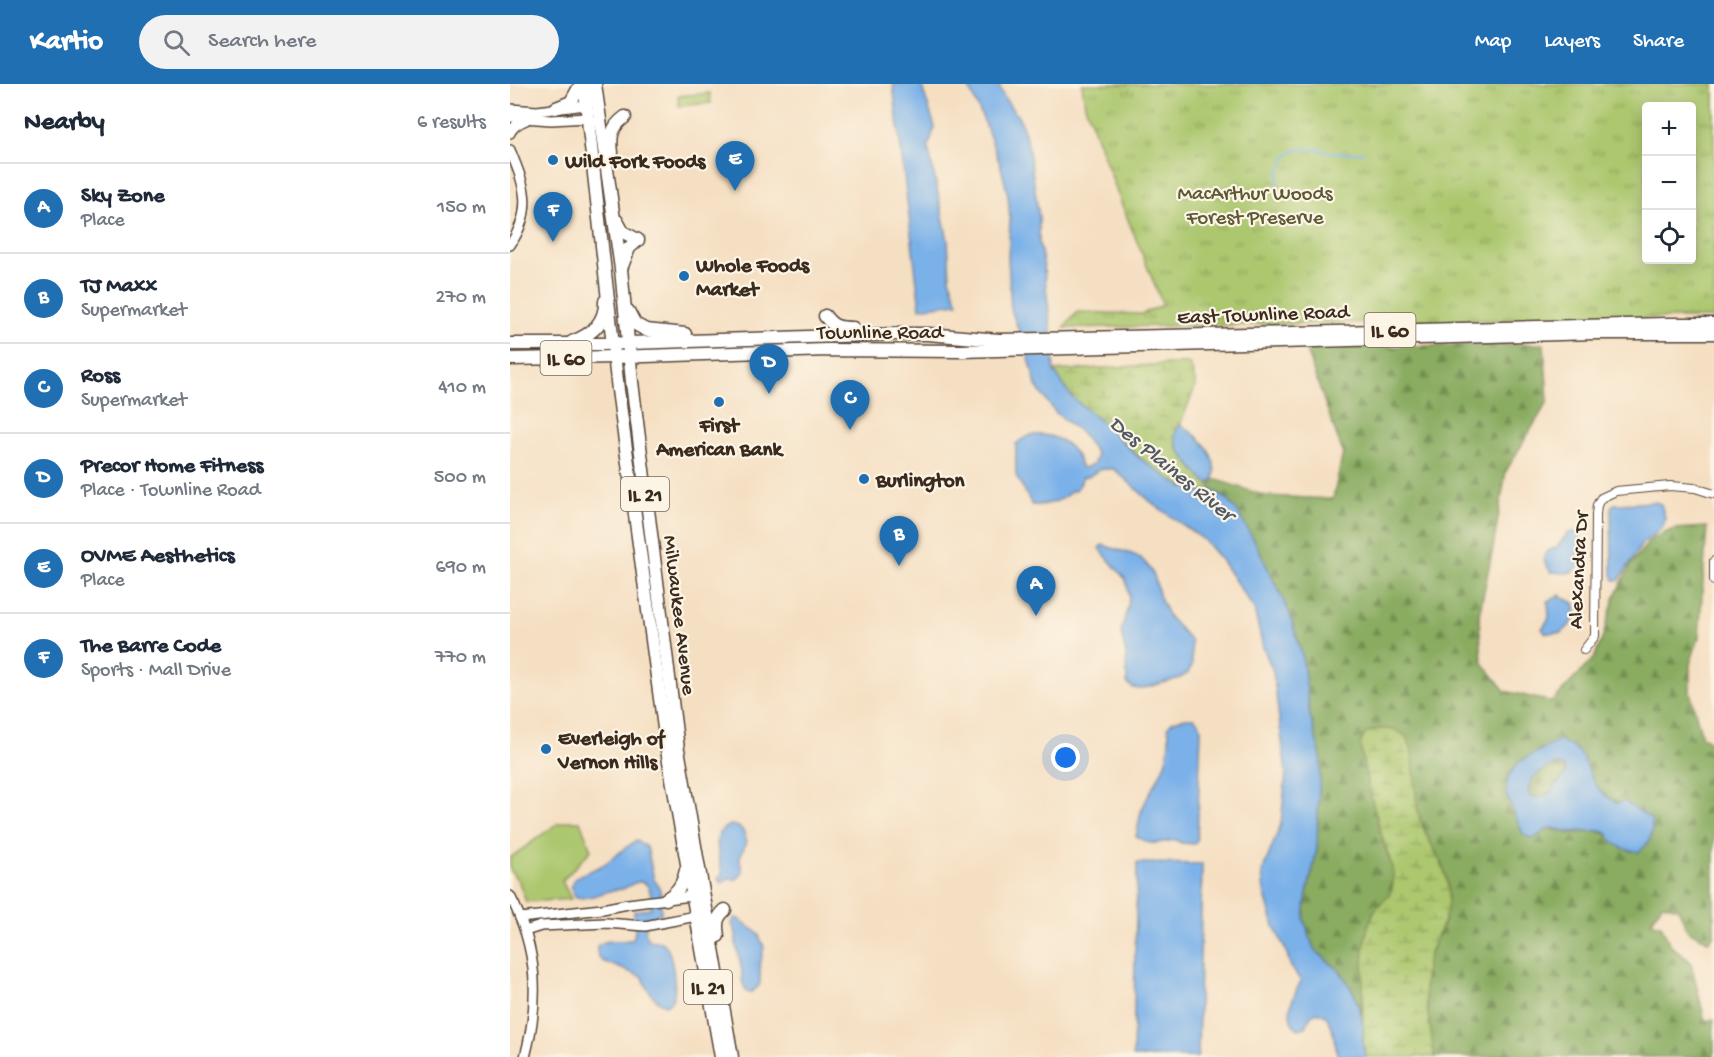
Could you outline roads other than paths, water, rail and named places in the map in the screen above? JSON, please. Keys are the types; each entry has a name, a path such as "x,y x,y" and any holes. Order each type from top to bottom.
{"main road":[{"path":"556,108 571,102 583,84"},
{"name":"IL 21","path":"583,84 591,110"},
{"name":"IL 21","path":"591,110 595,84"},
{"name":"Milwaukee Avenue","path":"591,110 590,136 600,234 667,750 687,866 698,895"},
{"name":"Milwaukee Avenue","path":"591,110 609,189 621,269 632,382 678,749 721,1057"},
{"path":"609,189 615,174 610,139 614,127 625,117"},
{"path":"613,215 623,232 638,240 629,248 621,269"},
{"path":"568,344 585,337 597,328 605,307 600,234"},
{"path":"625,304 635,324 646,330 681,334 791,331 809,336"},
{"path":"825,315 837,328 916,329 928,334"},
{"name":"East Townline Road","path":"1068,343 1643,324 1714,324"},
{"name":"East Townline Road","path":"1068,343 1594,333 1714,333"},
{"name":"Townline Road","path":"510,344 928,334 999,345"},
{"name":"Townline Road","path":"510,359 827,350 961,351 999,345 1068,343"},
{"path":"632,382 636,370 644,362 656,356"},
{"path":"665,900 680,888 687,866"},
{"path":"724,1014 725,978 716,922 725,910"},
{"name":"Milwaukee Avenue","path":"701,915 732,1057"}],"street":[{"path":"510,109 591,110"},
{"path":"510,117 528,119 591,110"},
{"path":"510,133 517,124 528,119"},
{"path":"510,150 521,176 525,200 520,228 510,245"},
{"name":"Alexandra Dr","path":"1584,650 1595,636 1596,514 1601,498 1616,490 1670,486 1695,488 1714,494"},
{"path":"1714,561 1714,581"},
{"path":"520,918 698,895"},
{"path":"510,896 525,931 533,963 535,999 532,1031 525,1057"},
{"path":"525,931 541,927 606,923 650,925 701,915"}],"water":[{"path":"893,84 921,84 935,127 928,147 948,240 950,280 958,303 920,308"},
{"path":"967,84 998,84 1005,99 1021,121 1028,144 1039,217 1039,243 1051,329 1054,371 1071,396 1138,457 1182,487 1201,492 1212,490 1227,499 1237,511 1256,544 1289,612 1302,655 1310,716 1321,757 1317,849 1306,898 1304,920 1314,949 1341,972 1354,993 1361,1014 1363,1047 1366,1057 1338,1057 1332,1028 1326,1016 1317,1012 1311,1015 1306,1027 1298,1029 1291,1019 1291,1006 1301,981 1291,967 1274,926 1264,892 1262,872 1281,824 1286,773 1273,671 1263,647 1254,609 1222,561 1204,540 1152,503 1114,469 1100,469 1089,476 1082,477 1075,491 1048,504 1038,505 1032,505 1016,475 1016,444 1031,435 1057,438 1074,452 1081,467 1085,468 1094,464 1097,454 1082,434 1055,412 1036,386 1011,309 1008,195 1001,167 985,123"},
{"path":"1180,425 1194,434 1210,454 1215,470 1214,479 1209,483 1203,480 1178,446 1175,439"},
{"path":"1655,502 1661,504 1665,518 1663,527 1642,544 1620,579 1614,580 1611,507 1614,504"},
{"path":"1571,532 1576,532 1582,540 1583,551 1579,566 1569,573 1551,572 1544,561 1547,551 1557,547"},
{"path":"1102,545 1141,558 1148,566 1154,575 1160,598 1169,617 1191,641 1192,665 1188,673 1180,678 1141,689 1133,688 1127,683 1126,655 1121,631 1129,595 1126,580 1099,548"},
{"path":"1559,595 1574,603 1575,616 1571,624 1561,633 1546,633 1542,629 1549,618 1548,601"},
{"path":"1194,718 1200,724 1201,730 1197,841 1194,844 1181,843 1176,840 1146,842 1136,836 1141,812 1166,762 1168,726 1173,721"},
{"path":"1559,740 1563,741 1581,755 1596,785 1603,793 1618,804 1624,801 1652,820 1652,833 1648,842 1639,852 1619,846 1608,834 1600,831 1568,832 1552,828 1532,839 1523,834 1506,794 1508,777 1519,762","holes":["1556,764 1564,767 1566,772 1551,793 1543,797 1530,797 1530,782 1536,775"]},
{"path":"730,825 739,828 744,833 746,841 740,859 742,872 735,880 727,879 722,883 718,878 722,875 717,846 719,834"},
{"path":"637,841 647,847 654,880 660,891 661,914 649,918 645,931 649,940 661,942 666,946 671,959 674,995 665,1005 651,994 643,977 602,961 597,952 597,946 601,943 633,939 634,911 651,908 651,894 647,885 640,882 585,898 576,897 572,889 572,883 577,877 601,866"},
{"path":"1137,863 1202,864 1198,1057 1133,1057"},
{"path":"734,918 758,933 764,947 760,965 760,983 751,992 746,992 742,981 736,933 732,924"}],"waterway":[{"path":"1278,185 1279,174 1286,158 1297,150 1364,152"}],"place":[{"name":"Wild Fork Foods","path":"553,160"},
{"name":"OVME Aesthetics","path":"735,191"},
{"name":"The Barre Code","path":"553,242"},
{"name":"Whole Foods Market","path":"684,276"},
{"name":"Precor Home Fitness","path":"769,394"},
{"name":"First American Bank","path":"719,402"},
{"name":"Ross","path":"850,430"},
{"name":"Burlington","path":"864,479"},
{"name":"TJ Maxx","path":"899,566"},
{"name":"Sky Zone","path":"1036,616"},
{"name":"Everleigh of Vernon Hills","path":"546,749"}],"park label":[{"name":"MacArthur Woods Forest Preserve","path":"1255,204"}],"water label":[{"name":"Des Plaines River","path":"1173,467"}]}
